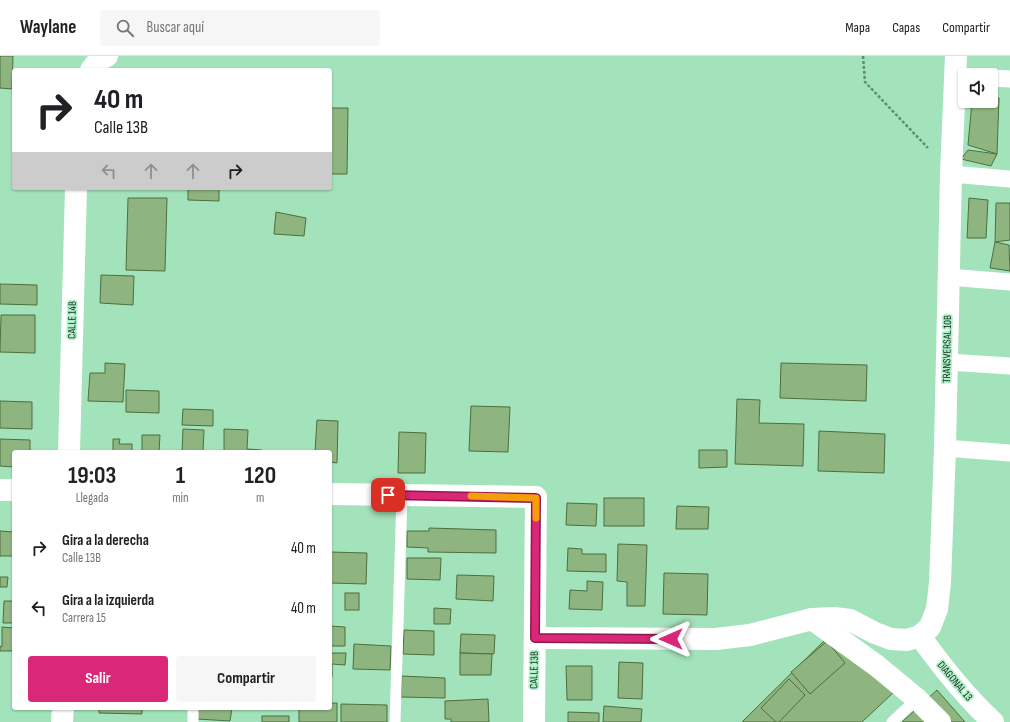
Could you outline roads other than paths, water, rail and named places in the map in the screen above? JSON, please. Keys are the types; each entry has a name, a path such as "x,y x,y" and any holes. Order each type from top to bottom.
{"street":[{"path":"998,78 1010,79"},
{"name":"TRANSVERSAL 10B","path":"920,636 930,627 937,609 940,583 946,448 951,174 958,82"},
{"path":"951,174 1010,179"},
{"name":"CALLE 14B","path":"69,450 76,190"},
{"path":"949,277 1010,282"},
{"path":"947,362 1010,366"},
{"path":"946,448 1010,453"},
{"path":"0,490 12,490"},
{"path":"332,494 402,495"},
{"name":"CALLE 13B","path":"402,495 536,498 534,722"},
{"path":"535,638 716,639 750,635 812,619 834,618 850,620 891,639 907,640 920,636"},
{"path":"812,619 877,666 917,699 940,722"},
{"name":"DIAGONAL 13","path":"920,636 942,668 993,722"},
{"path":"62,722 63,710"}],"lane":[{"path":"395,722 402,495"},
{"path":"892,722 917,699"},
{"path":"193,710 193,722"}]}
